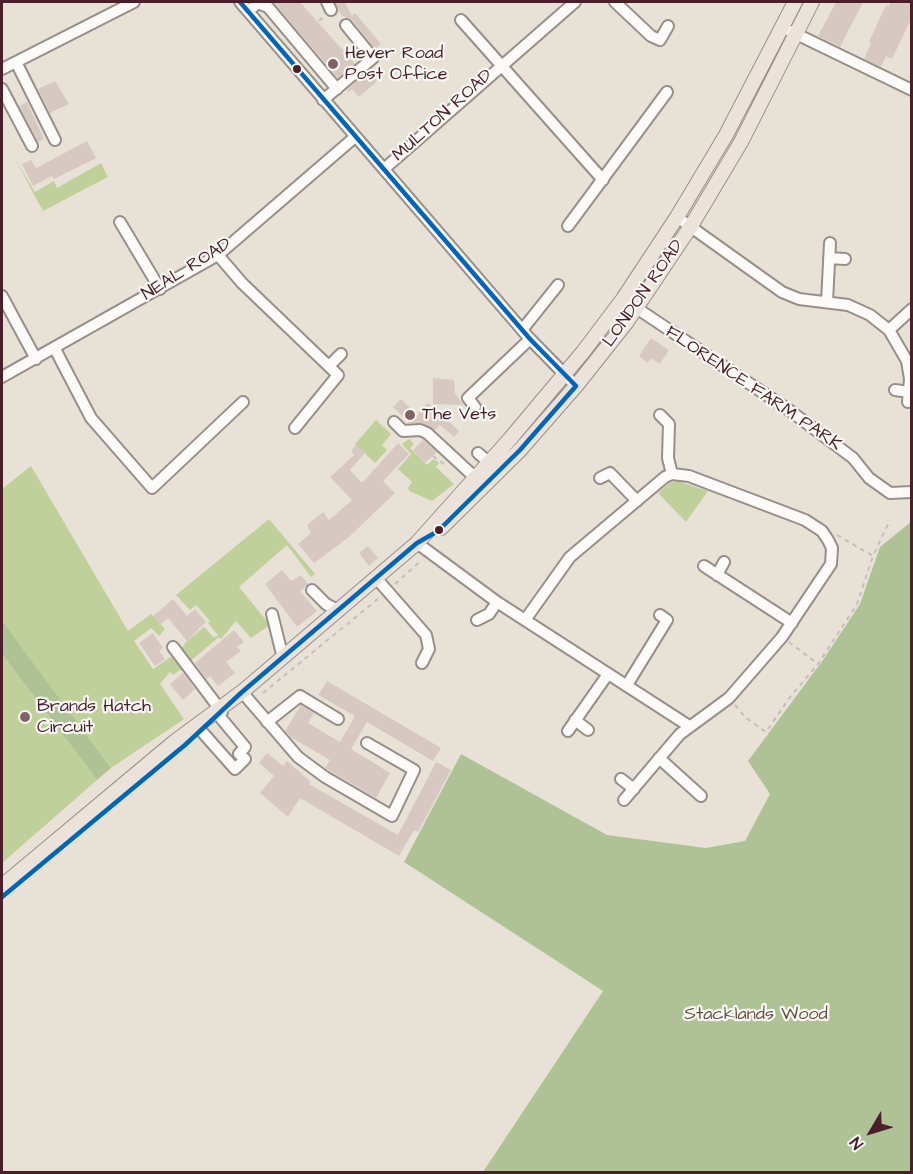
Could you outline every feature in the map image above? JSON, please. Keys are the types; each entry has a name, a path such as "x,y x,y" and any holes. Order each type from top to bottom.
{"main road":[{"name":"LONDON ROAD","path":"494,467 623,299 677,217 726,135 795,2"},
{"name":"LONDON ROAD","path":"2,886 219,712 377,579 480,482 576,386 636,308 691,226 757,114 812,2"},
{"name":"LONDON ROAD","path":"2,897 198,728"}],"street":[{"path":"2,69 134,2"},
{"path":"240,2 522,330 576,386"},
{"name":"MULTON ROAD","path":"384,169 575,2"},
{"path":"615,2 651,36 660,40 668,26"},
{"path":"248,11 258,3 268,8 337,89"},
{"name":"MULTON ROAD","path":"461,20 502,64"},
{"path":"323,100 373,57 346,25"},
{"path":"782,27 912,90"},
{"path":"16,62 55,140"},
{"path":"502,64 603,180"},
{"path":"2,89 32,146"},
{"path":"567,226 667,92"},
{"name":"NEAL ROAD","path":"2,377 218,255 356,137"},
{"path":"677,217 782,292 799,299 848,305 870,315 889,330 907,362 909,397 895,390"},
{"path":"120,222 160,289"},
{"path":"827,302 830,243"},
{"path":"218,255 242,283 338,375 295,428"},
{"path":"829,258 845,259"},
{"path":"522,330 558,285"},
{"path":"2,296 36,358"},
{"name":"FLORENCE FARM PARK","path":"623,299 789,410 853,458 869,478 890,493 912,492"},
{"path":"889,330 912,309"},
{"path":"469,398 530,339"},
{"path":"55,349 91,418 152,488 243,402"},
{"path":"330,366 341,354"},
{"path":"660,415 669,424 669,458 672,474"},
{"path":"394,422 403,431 420,430 427,433 480,482"},
{"path":"478,453 494,467"},
{"path":"600,478 610,473 637,501"},
{"path":"525,620 570,557 665,477 672,474 689,476 805,520 822,531 831,548 831,564 782,637 729,698 688,726 624,800"},
{"path":"417,543 497,602 688,726"},
{"path":"717,575 724,562"},
{"path":"704,566 792,623"},
{"path":"377,579 426,635 429,650 422,663"},
{"path":"312,590 326,604 339,611"},
{"path":"477,620 489,614 497,602"},
{"path":"272,615 283,658"},
{"path":"627,686 667,620 660,615"},
{"path":"173,647 246,747 239,754 245,759 236,769 198,728"},
{"path":"568,731 608,674"},
{"path":"242,692 282,742 307,764 392,816 414,771 367,742"},
{"path":"267,722 300,696 338,719"},
{"path":"575,720 588,730"},
{"path":"659,758 701,796"},
{"path":"621,778 634,789"}],"path":[{"path":"729,698 745,717 765,732 818,664 857,604 873,556 890,520"},
{"path":"822,531 836,534 873,556"},
{"path":"263,693 400,579"},
{"path":"782,637 818,664"}],"green space":[{"path":"15,159 35,192 54,181 57,188 101,163 108,177 43,211"},
{"path":"376,420 391,434 382,445 387,450 375,463 355,444"},
{"path":"409,439 414,444 410,448 427,465 434,459 439,463 436,467 454,484 432,501 409,491 408,488 412,482 398,469 411,454 402,444"},
{"path":"31,466 128,631 151,614 165,629 159,636 151,628 134,641 153,669 172,656 185,672 180,670 173,675 170,672 160,684 184,719 111,768 2,622 2,489"},
{"path":"677,481 708,491 686,522 658,493 668,484"},
{"path":"269,519 315,574 311,577 287,545 239,587 270,625 251,638 236,621 221,639 219,637 188,663 181,649 187,641 204,627 214,638 218,635 208,623 210,621 196,605 190,610 176,595"},
{"name":"Stacklands Wood","path":"911,522 911,1172 483,1172 603,991 404,862 461,754 607,835 706,848 745,841 770,794 748,761 823,660 860,604 880,547"},
{"path":"2,621 111,768 97,780 2,654"},
{"name":"Brands Hatch Circuit","path":"2,654 97,780 2,863"}],"building":[{"path":"273,2 300,2 355,64 338,78"},
{"path":"335,2 345,2 352,16 355,13 381,44 375,49 352,20 341,15"},
{"path":"836,2 863,2 840,47 818,36"},
{"path":"891,2 912,2 912,17 892,59 886,56 881,67 864,59 886,5 888,7"},
{"path":"366,73 368,76 371,74 377,81 359,97 352,89 349,92 347,90"},
{"path":"55,81 69,104 50,113 38,89"},
{"path":"27,102 44,139 38,142 19,106"},
{"path":"87,141 96,158 54,179 52,176 33,186 22,164 31,160 36,168"},
{"path":"651,338 669,350 660,364 651,358 648,363 639,356"},
{"path":"433,378 454,380 455,393 463,405 433,404"},
{"path":"401,399 417,415 428,403 459,431 454,437 440,425 435,430 422,423 409,423 393,407"},
{"path":"423,440 437,452 425,463 413,450"},
{"path":"398,443 409,454 383,481 395,493 349,537 314,563 298,544 311,533 307,525 323,512 329,520 352,500 330,477 354,455 351,451 356,445 365,453 350,470 361,482 364,481"},
{"path":"368,546 378,558 369,566 359,553"},
{"path":"282,570 291,581 301,575 308,584 300,591 317,611 297,627 265,584"},
{"path":"173,599 187,616 195,609 206,622 187,641 168,618 160,625 153,616"},
{"path":"234,630 244,642 237,647 241,651 226,662 235,673 218,686 210,676 206,679 195,663"},
{"path":"153,633 163,648 159,651 165,659 155,666 139,643"},
{"path":"183,673 195,689 183,700 170,684"},
{"path":"327,681 441,748 433,761 367,722 351,749 390,773 376,798 325,768 330,760 292,738 285,731 301,705 314,713 308,723 340,742 355,716 318,695"},
{"path":"267,753 283,766 287,761 311,782 309,784 398,835 436,762 451,770 418,832 414,830 399,856 300,798 288,817 260,793 274,776 259,763"}],"transit line":[{"path":"2,897 185,745 242,692 417,543 438,531 520,450 576,386 530,339 240,2"}],"place":[{"name":"Hever Road Post Office","path":"333,64"},
{"name":"The Vets","path":"410,415"},
{"name":"Brands Hatch Circuit","path":"25,717"}]}
